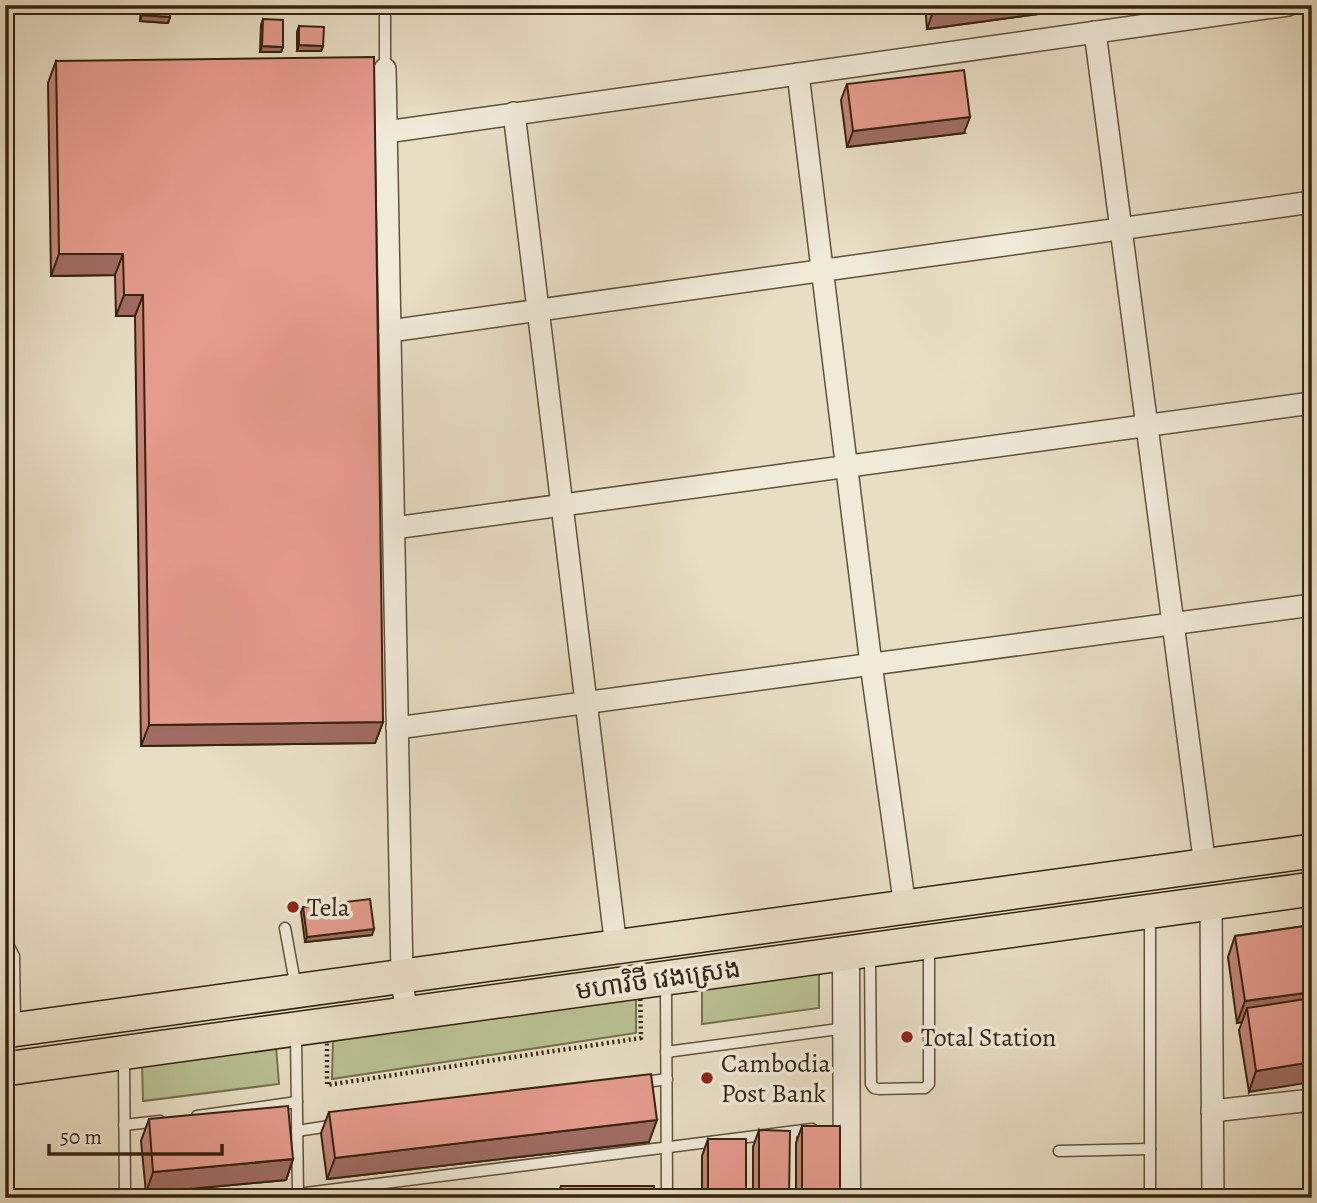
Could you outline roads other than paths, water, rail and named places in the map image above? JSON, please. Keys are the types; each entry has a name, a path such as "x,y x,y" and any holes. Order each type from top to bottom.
{"main road":[{"name":"មហាវិថី វេងស្រេង","path":"10,1030 1312,851"},
{"name":"មហាវិថី វេងស្រេង","path":"13,1068 312,1031 407,1014 1312,889"},
{"path":"10,1030 13,1068"}],"street":[{"path":"386,132 1288,5"},
{"path":"1095,32 1205,866"},
{"path":"385,69 402,976 407,1014"},
{"path":"799,74 905,907"},
{"path":"514,114 616,947"},
{"path":"390,331 1312,202"},
{"path":"394,528 1312,403"},
{"path":"397,728 1312,605"},
{"path":"1211,903 1213,1198"},
{"path":"847,1198 846,1028 858,952"},
{"path":"1212,1111 1312,1100"}],"lane":[{"path":"385,5 385,69"},
{"path":"1150,912 1150,1198"},
{"path":"285,928 297,990"},
{"path":"5,939 14,956 10,1030"},
{"path":"858,952 872,1084 879,1089 925,1088 929,1084 929,942"},
{"path":"666,978 667,1198"},
{"path":"666,1052 846,1028"},
{"path":"298,1196 297,1102 312,1031"},
{"path":"124,1053 125,1198"},
{"path":"625,1084 667,1079"},
{"path":"191,1116 297,1102"},
{"path":"124,1125 177,1118"},
{"path":"297,1131 352,1123"},
{"path":"266,1198 825,1128"},
{"path":"790,1132 791,1198"},
{"path":"745,1137 745,1149"},
{"path":"1059,1151 1150,1149"}],"place":[{"name":"Tela","path":"293,907"},
{"name":"Total Station","path":"907,1037"},
{"name":"Cambodia Post Bank","path":"707,1078"}]}
